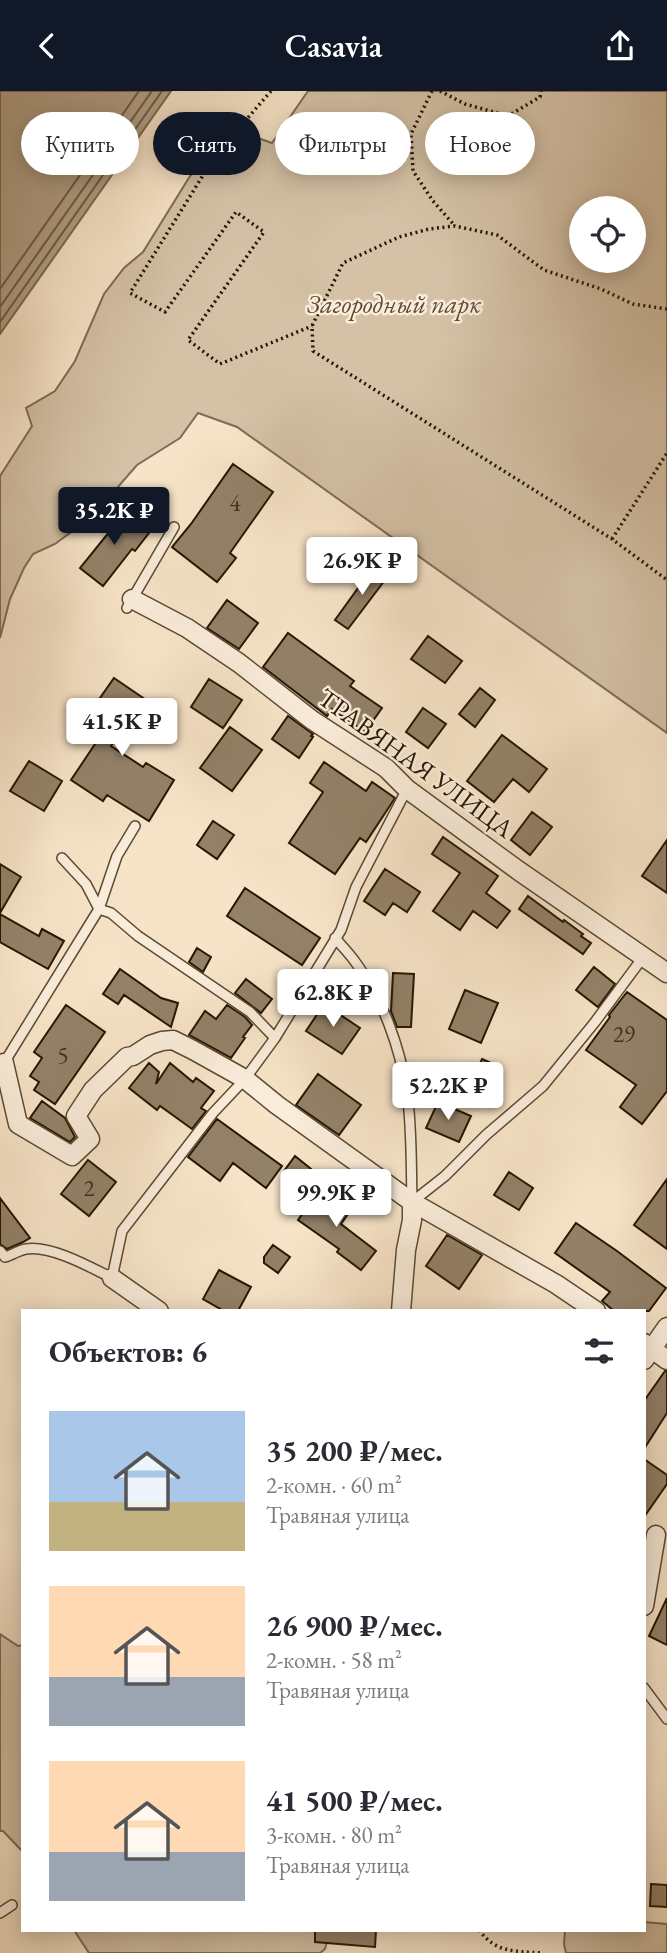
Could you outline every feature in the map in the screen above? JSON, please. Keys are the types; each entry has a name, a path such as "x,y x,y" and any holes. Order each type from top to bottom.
{"street":[{"name":"ТРАВЯНАЯ УЛИЦА","path":"129,603 187,628 239,663 312,720 386,768 407,789 519,871 667,973"},
{"path":"4,1063 18,1124 72,1156 90,1139 76,1116 93,1090 127,1057 134,1056 150,1045 173,1040 245,1079 276,1105 412,1202 556,1284 593,1309"},
{"path":"401,1309 412,1202"},
{"path":"112,1278 156,1309"},
{"path":"667,1327 647,1350 667,1360"},
{"path":"646,1594 656,1532"}],"lane":[{"path":"129,603 174,527"},
{"path":"0,1251 5,1257 26,1249 47,1250 112,1278 122,1231 275,1038 341,930 356,887 407,789"},
{"path":"4,1063 99,909 117,856 135,826"},
{"path":"62,858 86,884 99,909 111,913 138,936 250,1011 275,1038"},
{"path":"335,938 356,963 378,1000 400,1061 408,1103 412,1202"},
{"path":"412,1202 445,1176 486,1135 543,1086 644,956"},
{"path":"646,1691 667,1719"},
{"path":"0,1913 12,1905"}],"path":[{"path":"271,91 215,156 130,293 164,312 236,212 264,232 188,340 220,364 312,326"},
{"path":"432,91 411,134 413,171 433,201 455,226"},
{"path":"440,91 465,104 508,116 540,97 541,91"},
{"path":"667,309 633,304 601,289 544,270 497,236 455,226 399,237 343,263 312,326 313,351 612,539 667,580"},
{"path":"612,539 667,453"},
{"path":"480,1932 491,1947 509,1952 542,1953"}],"green space":[{"name":"Загородный парк","path":"308,91 667,91 667,733 237,427 198,413 180,438 137,465 104,503 74,530 55,544 33,554 10,599 0,638 0,476 32,426 26,408 55,391 75,361 104,294 124,268 143,252 191,175 261,175 261,139 272,143 275,139 275,175 411,175 411,112 293,112"},
{"path":"0,1634 21,1645 21,1850 0,1831"},
{"path":"646,1922 667,1924 667,1953 566,1953 565,1932 646,1932"},
{"path":"75,1932 329,1932 325,1949 320,1953 89,1953"}],"water":[{"path":"0,91 171,91 156,112 153,112 153,117 139,136 139,112 21,112 21,175 112,175 0,334"}],"building":[{"path":"233,464 273,492 230,553 236,558 217,582 172,547"},
{"path":"119,508 149,533 135,551 132,549 103,586 80,568 110,531 104,527"},
{"path":"374,566 388,576 348,629 335,620"},
{"path":"227,600 258,623 239,649 207,628"},
{"path":"288,633 354,681 350,686 382,708 365,732 332,709 327,716 263,667"},
{"path":"428,636 462,661 445,683 411,659"},
{"path":"114,678 152,704 140,721 133,715 111,746 143,767 146,763 174,780 149,821 107,795 103,801 71,780 111,720 93,708"},
{"path":"209,679 242,700 223,728 191,707"},
{"path":"480,688 495,700 475,727 459,714"},
{"path":"423,708 446,724 428,748 406,732"},
{"path":"288,716 313,734 299,758 272,739"},
{"path":"230,727 262,750 232,791 200,768"},
{"path":"502,735 547,769 529,792 513,779 494,802 467,781"},
{"path":"29,761 62,781 44,811 10,791"},
{"path":"324,762 366,791 372,782 395,798 366,842 360,838 335,874 289,843 323,792 310,783"},
{"path":"532,812 552,827 530,855 511,840"},
{"path":"213,821 234,835 217,859 197,845"},
{"path":"443,837 498,876 486,893 510,911 497,928 473,911 460,930 433,911 460,873 432,854"},
{"path":"667,840 667,893 642,876"},
{"path":"0,864 21,877 0,913"},
{"path":"385,869 420,892 407,912 393,903 385,915 364,901"},
{"path":"245,888 320,938 302,965 227,916"},
{"path":"528,896 583,934 581,936 591,943 583,954 519,909"},
{"path":"0,914 39,936 42,929 64,941 48,969 0,942"},
{"path":"197,948 211,957 203,972 189,962"},
{"path":"594,967 615,984 598,1007 576,990"},
{"path":"120,969 161,998 178,1003 171,1027 124,995 118,1004 103,994"},
{"path":"393,973 414,974 411,1027 397,1027 391,1011"},
{"path":"246,979 272,999 261,1013 235,993"},
{"path":"465,990 498,1003 481,1043 449,1029"},
{"path":"627,992 667,1020 667,1091 642,1124 620,1107 636,1085 586,1050"},
{"path":"324,1004 360,1028 342,1054 306,1031"},
{"path":"66,1005 105,1032 55,1104 34,1090 39,1082 30,1076 42,1058 34,1052"},
{"path":"227,1005 252,1025 231,1058 189,1035 205,1011 216,1019"},
{"path":"482,1059 500,1067 487,1097 469,1088"},
{"path":"149,1063 159,1072 156,1084 170,1063 193,1082 196,1078 214,1091 201,1108 206,1111 192,1129 160,1106 157,1110 129,1088"},
{"path":"318,1074 361,1105 339,1135 296,1105"},
{"path":"42,1101 65,1118 75,1137 70,1142 30,1118"},
{"path":"438,1102 471,1116 459,1142 426,1128"},
{"path":"217,1119 282,1166 266,1188 233,1163 220,1181 188,1157"},
{"path":"295,1156 311,1169 300,1183 284,1171"},
{"path":"88,1160 116,1182 89,1216 61,1194"},
{"path":"509,1172 533,1188 519,1210 494,1195"},
{"path":"667,1179 667,1249 634,1225"},
{"path":"319,1190 350,1211 341,1224 376,1251 361,1270 337,1252 339,1249 298,1220"},
{"path":"0,1198 30,1238 7,1249 0,1244"},
{"path":"576,1223 666,1288 649,1311 612,1309 602,1301 610,1292 555,1253"},
{"path":"447,1235 482,1255 459,1289 426,1266"},
{"path":"273,1245 290,1257 278,1273 264,1263 264,1257"},
{"path":"219,1270 251,1287 239,1309 220,1309 203,1299"},
{"path":"667,1371 667,1413 646,1446 646,1398"},
{"path":"646,1460 667,1475 667,1484 646,1514"},
{"path":"667,1598 667,1645 649,1636"},
{"path":"651,1884 667,1885 667,1907 650,1906"},
{"path":"315,1932 376,1932 375,1947 315,1942"}]}
